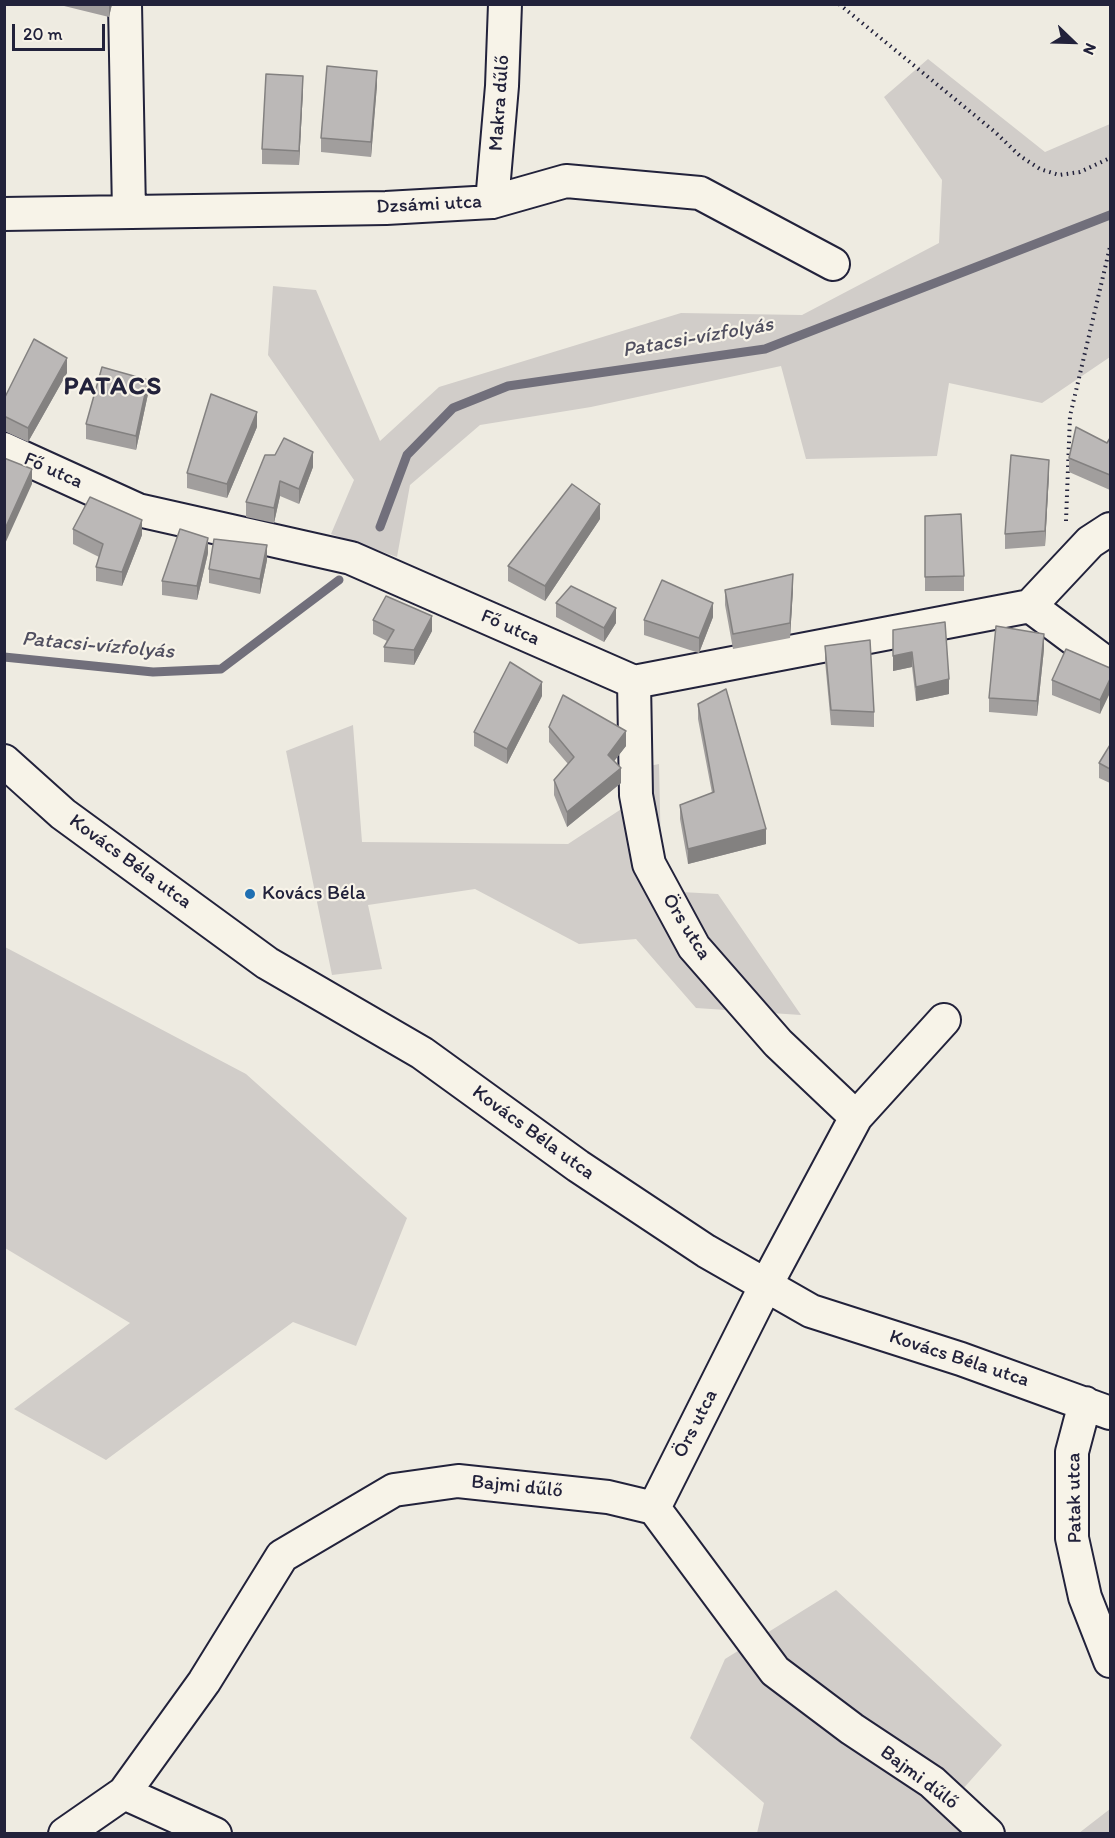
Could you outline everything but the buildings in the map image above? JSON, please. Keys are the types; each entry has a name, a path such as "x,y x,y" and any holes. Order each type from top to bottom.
{"street":[{"path":"125,4 129,212"},
{"name":"Makra dűlő","path":"492,202 502,86 505,4"},
{"name":"Dzsámi utca","path":"4,214 386,208 492,202 566,181 700,193 833,264"},
{"name":"Fő utca","path":"4,449 138,510 351,558 634,682"},
{"path":"634,682 1030,606 1090,542 1110,529"},
{"path":"1030,606 1110,666"},
{"name":"Örs utca","path":"634,682 636,795 649,864 694,947 778,1043 856,1117"},
{"name":"Kovács Béla utca","path":"4,761 63,814 267,963 422,1053 579,1166 706,1251 811,1311 961,1359 1098,1408"},
{"name":"Örs utca","path":"654,1508 766,1285 856,1117 944,1020"},
{"name":"Patak utca","path":"1098,1408 1072,1452 1072,1538 1085,1597 1110,1661"},
{"name":"Bajmi dűlő","path":"65,1833 124,1793 204,1682 282,1556 394,1490 458,1480 608,1497 654,1508 775,1671 852,1729 932,1782 988,1833"},
{"path":"124,1793 215,1833"}],"path":[{"path":"839,4 995,132 1020,156 1040,169 1059,175 1080,172 1110,158"},
{"path":"1065,567 1070,416 1110,247"}],"shaded area":[{"path":"928,59 1045,152 1110,124 1110,357 1042,403 949,383 937,456 806,459 781,366 591,407 480,425 410,485 397,557 331,534 354,480 268,355 273,286 316,290 380,441 439,387 681,313 802,315 939,243 942,180 884,97"},
{"path":"353,725 362,842 568,844 629,804 625,771 659,764 661,854 681,892 718,894 801,1015 696,1008 636,939 579,944 475,889 368,905 382,969 332,975 286,751"},
{"path":"5,947 246,1074 407,1218 356,1346 293,1322 106,1460 14,1409 130,1323 5,1248"},
{"path":"836,1590 1002,1745 962,1790 1006,1833 757,1833 764,1803 690,1738 725,1659"},
{"path":"1110,1809 1110,1833 1079,1833"}],"waterway":[{"name":"Patacsi-vízfolyás","path":"380,527 407,455 453,408 508,386 765,349 1110,215"},
{"name":"Patacsi-vízfolyás","path":"4,657 153,672 221,669 339,580"}],"place":[{"name":"Kovács Béla","path":"250,894"}],"district":[{"name":"PATACS","path":"113,387"}]}
